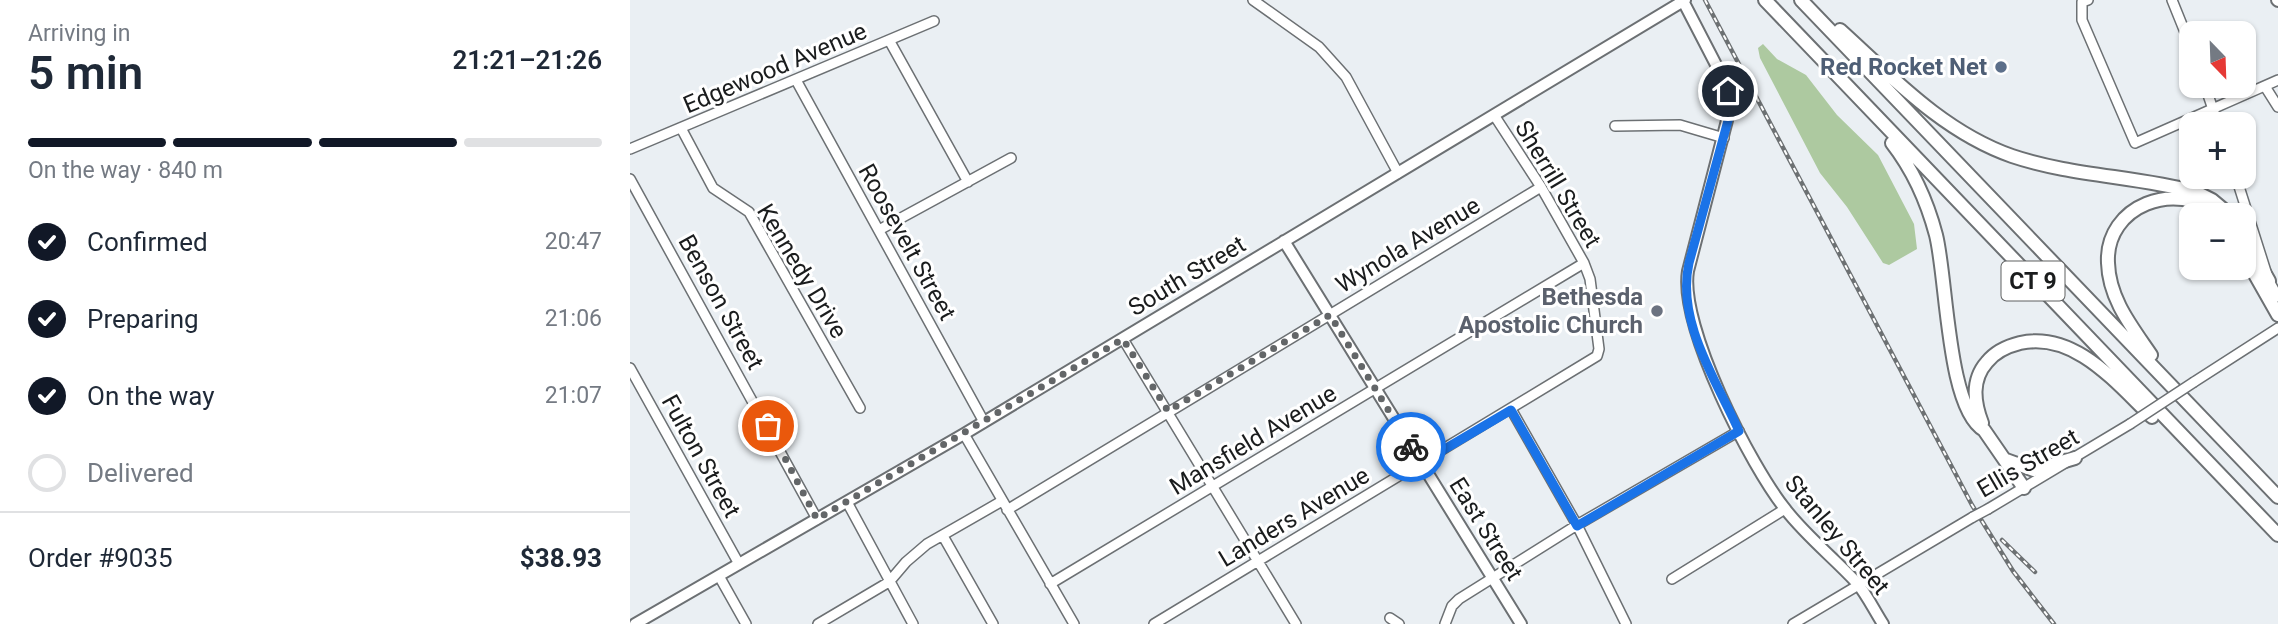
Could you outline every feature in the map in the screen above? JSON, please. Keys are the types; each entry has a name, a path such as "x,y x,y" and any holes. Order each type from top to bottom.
{"highway":[{"name":"CT 9","path":"1765,0 2278,535"},
{"name":"CT 9","path":"1802,0 2278,498"},
{"path":"1802,0 1935,114 1975,140 2002,152 2040,163 2196,192 2217,203"},
{"path":"1871,111 1907,163 1930,214 1941,260 1958,385 1973,419 1984,430 2025,488"},
{"path":"2165,380 2116,300 2108,269 2111,241 2128,215 2157,200 2190,200 2196,203"},
{"path":"2256,258 2269,281"},
{"path":"2256,276 2278,315"},
{"path":"1984,430 1975,394 1985,364 2010,346 2042,341 2067,347 2091,361 2175,438 2195,451"},
{"path":"2003,458 2032,470 2075,458"}],"main road":[{"name":"South Street","path":"635,624 964,434 1684,1"},
{"name":"Stanley Street","path":"1684,1 1728,91 1730,111 1689,263 1686,287 1694,332 1760,472 1785,509 1857,584 1883,624"},
{"name":"East Street","path":"1284,241 1521,624"}],"street":[{"path":"1253,0 1319,47 1346,76 1398,173"},
{"path":"2088,0 2082,2 2082,20 2135,143 2266,88 2278,80"},
{"path":"2172,0 2180,21"},
{"name":"Edgewood Avenue","path":"630,149 934,21"},
{"path":"889,40 968,182"},
{"name":"Roosevelt Street","path":"796,80 984,422"},
{"path":"2266,88 2278,107"},
{"path":"2208,98 2213,110"},
{"name":"Sherrill Street","path":"1494,115 1541,187 1584,263 1590,279 1599,349 1597,356"},
{"path":"1615,126 1680,125 1724,138"},
{"name":"Kennedy Drive","path":"681,128 713,188 749,212 860,408"},
{"path":"879,230 1011,158"},
{"name":"Benson Street","path":"630,179 817,519"},
{"name":"Wynola Avenue","path":"1007,510 1541,187"},
{"path":"2240,189 2269,281 2278,297"},
{"name":"Mansfield Avenue","path":"1050,584 1584,263"},
{"name":"Ellis Street","path":"1793,624 2075,458 2278,328"},
{"path":"1123,339 1296,624"},
{"name":"Landers Avenue","path":"1154,624 1597,356"},
{"name":"Fulton Street","path":"630,368 739,564"},
{"path":"1511,410 1577,526 1626,624"},
{"path":"1446,624 1452,606 1459,599 1739,431"},
{"path":"964,434 1074,624"},
{"path":"818,624 889,582 906,562 943,536 1002,501"},
{"path":"847,502 913,624"},
{"path":"1672,579 1785,509"},
{"path":"943,536 993,624"},
{"path":"719,576 746,624"},
{"path":"1390,618 1399,624"}],"green space":[{"path":"1763,44 1777,59 1806,75 1837,115 1878,155 1914,224 1917,249 1889,265 1883,263 1847,207 1820,173 1760,58 1758,48"}],"railway":[{"path":"1705,0 1972,505 2013,571 2054,624"},
{"path":"2002,540 2035,572"}],"way so far":[{"path":"768,426 817,519 1123,339 1168,411 1330,315 1411,447"}],"place":[{"name":"Red Rocket Net","path":"2001,67"},
{"name":"Bethesda Apostolic Church","path":"1657,311"}],"route":[{"path":"1411,447 1421,463 1511,410 1577,526 1739,431 1694,332 1686,287 1689,263 1729,117 1731,105 1728,91"}]}
